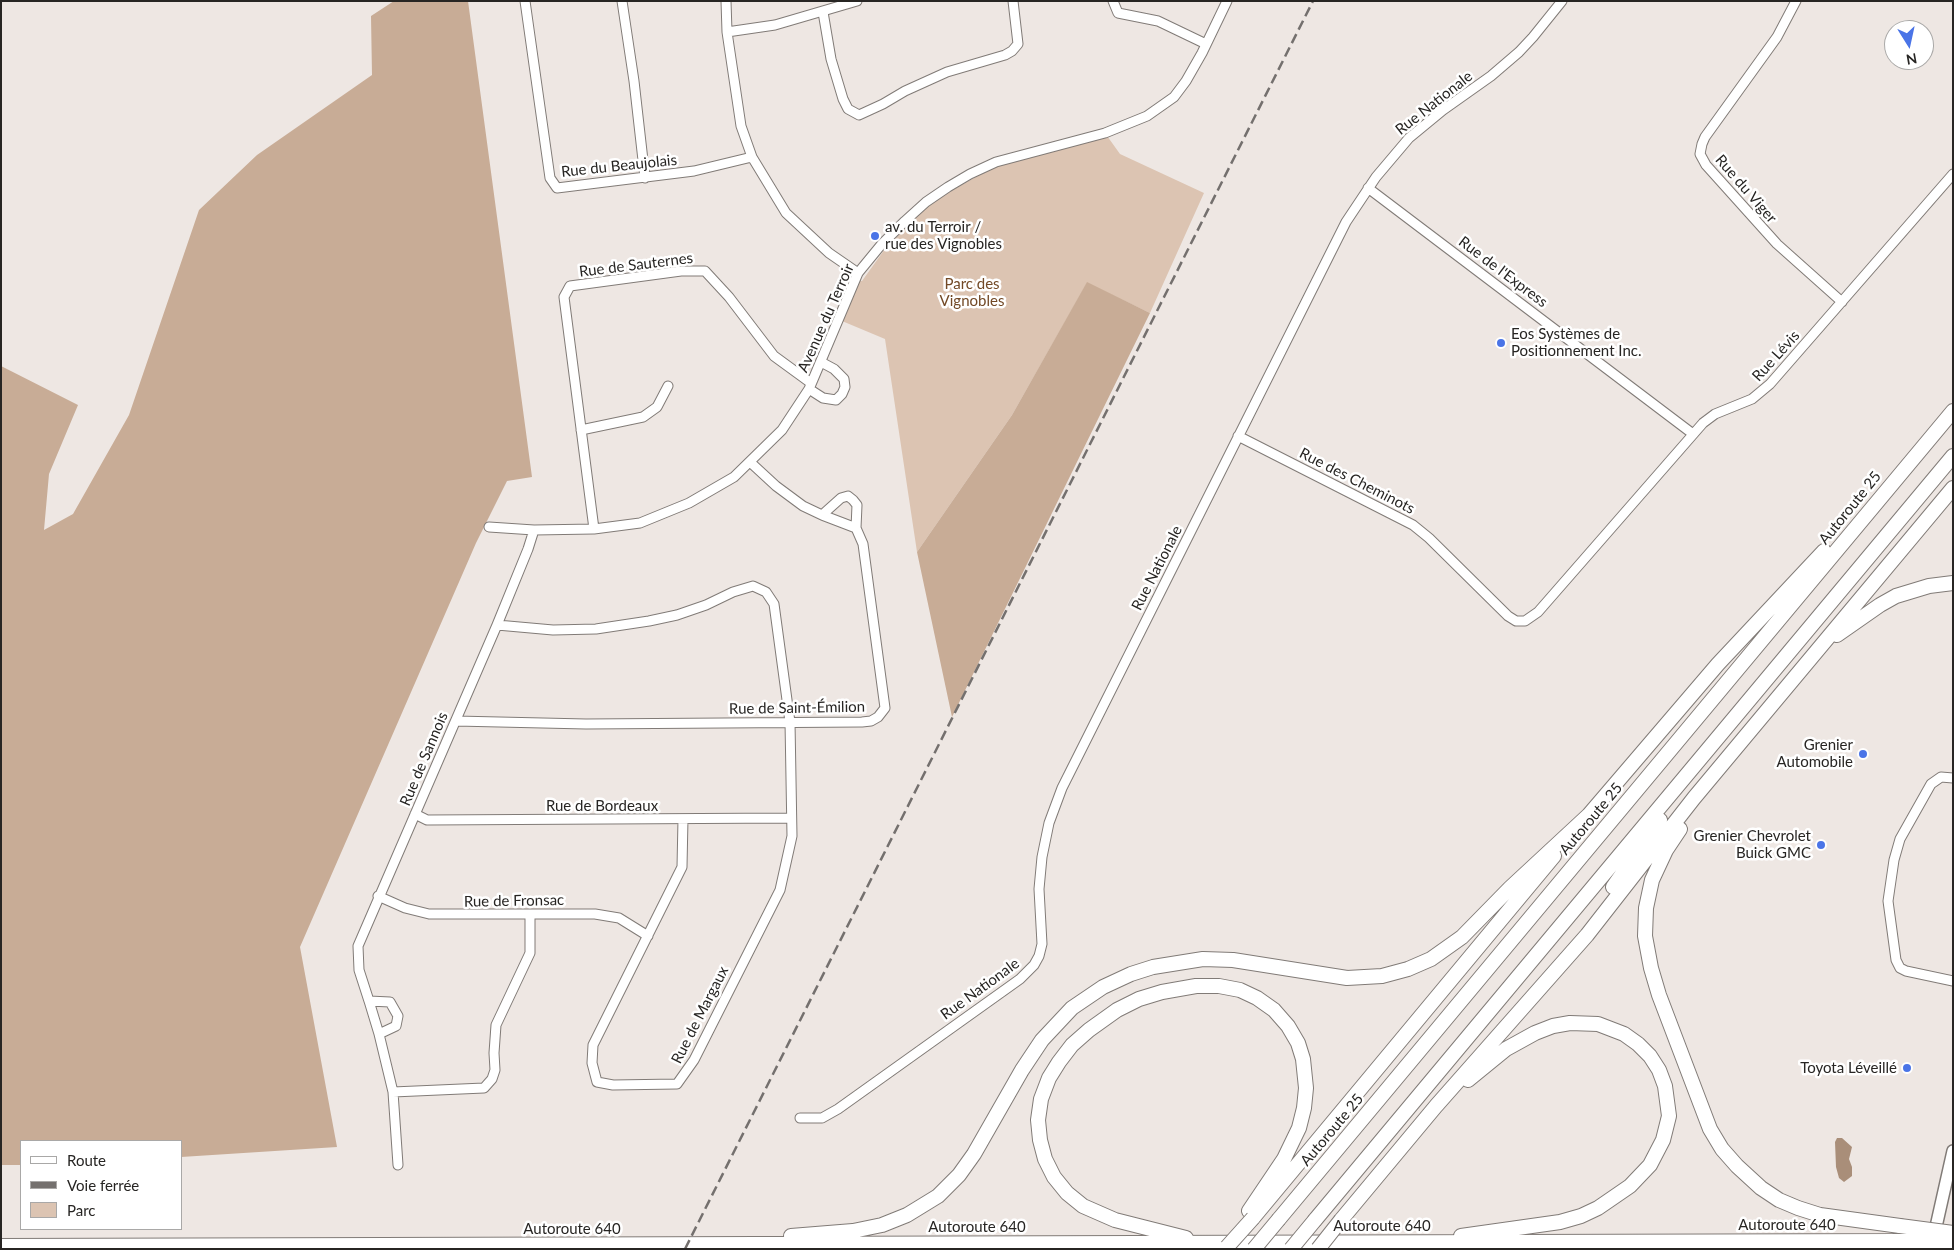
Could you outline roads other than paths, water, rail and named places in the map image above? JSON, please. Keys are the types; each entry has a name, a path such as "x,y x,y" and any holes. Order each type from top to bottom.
{"highway":[{"name":"Autoroute 25","path":"1254,1249 1953,411"},
{"path":"1290,1249 1953,456"},
{"path":"1227,1248 1249,1218 1718,664 1898,475"},
{"path":"1318,1249 1436,1106 1587,935 1694,798 1953,488"},
{"path":"1820,647 1888,600 1921,588 1953,583"},
{"path":"1504,1028 1570,946 1713,744"},
{"path":"1694,798 1680,830 1666,850 1652,880 1646,908 1646,936 1651,968 1659,995 1710,1130 1736,1166 1760,1188 1779,1200 1820,1215 1844,1220 1953,1234"},
{"path":"704,1244 864,1229 898,1219 931,1201 953,1182 970,1160 1022,1070 1049,1031 1065,1015 1088,997 1131,974 1170,963 1213,959 1244,962 1327,976 1366,978 1391,974 1423,963 1446,950 1470,929 1510,888 1592,811"},
{"path":"1204,1242 1115,1220 1093,1212 1074,1200 1061,1186 1045,1159 1040,1140 1038,1120 1041,1099 1048,1078 1072,1045 1094,1026 1138,999 1162,992 1196,986 1220,986 1240,990 1266,1004 1282,1018 1294,1035 1301,1051 1306,1078 1306,1099 1295,1138 1249,1218"},
{"path":"1418,1242 1550,1224 1571,1219 1598,1208 1630,1186 1650,1165 1663,1140 1669,1116 1665,1086 1659,1070 1650,1056 1624,1034 1608,1026 1588,1022 1552,1026 1524,1038 1506,1049 1436,1106"},
{"name":"Autoroute 640","path":"1,1246 1953,1241"}],"main road":[{"path":"1931,1249 1953,1151"}],"street":[{"name":"Rue du Beaujolais","path":"525,1 550,178 554,185 559,188 694,172 752,157"},
{"path":"622,1 645,178"},
{"path":"726,1 727,32 741,126 752,157 786,213 829,253 858,274"},
{"path":"727,32 775,25 857,1"},
{"path":"823,12 831,58 843,99 848,109 859,115 905,91 948,72 1005,56 1012,51 1018,44 1013,1"},
{"path":"1112,1 1118,13 1158,21 1206,44"},
{"name":"Avenue du Terroir","path":"488,526 534,530 594,529 640,523 689,504 734,477 782,430 810,386 858,274 881,245 926,202 970,174 1004,159 1105,133 1147,116 1174,97 1186,81 1227,1"},
{"name":"Rue Nationale","path":"800,1118 822,1118 838,1109 1020,978 1037,961 1042,944 1039,899 1041,868 1047,834 1058,798 1346,222 1368,188 1409,138 1519,52 1562,1"},
{"name":"Rue du Viger","path":"1796,1 1776,37 1705,137 1700,154 1706,165 1777,244 1842,302"},
{"name":"Rue Lévis","path":"1522,622 1529,620 1538,612 1693,434 1715,414 1752,400 1764,391 1953,174"},
{"name":"Rue de l'Express","path":"1368,188 1693,434"},
{"name":"Rue de Sauternes","path":"594,529 564,297 570,286 681,270 705,271 729,297 774,356 810,386"},
{"path":"810,386 823,398 836,400 842,394 845,387 844,379 834,369 821,362"},
{"path":"581,430 643,417 657,406 668,386"},
{"name":"Rue des Cheminots","path":"1238,436 1413,526 1428,538 1508,616 1522,622"},
{"path":"750,462 776,486 803,506 822,515 856,528 857,505 848,496 841,498 822,515"},
{"name":"Rue de Saint-Émilion","path":"456,721 645,724 871,721 878,717 886,708 864,544 856,528"},
{"name":"Rue de Sannois","path":"398,1165 393,1092 379,1034 359,970 358,946 378,896 416,814 497,625 534,530"},
{"name":"Rue de Margaux","path":"497,625 553,630 596,629 649,621 706,605 733,592 753,586 766,592 774,604 790,722 792,836 780,890 686,1074 677,1084 613,1085 597,1082 592,1063 593,1045 682,866 683,819"},
{"path":"1953,778 1941,777 1931,784 1903,832 1897,849 1888,900 1896,960 1900,968 1953,981"},
{"name":"Rue de Bordeaux","path":"416,814 427,820 791,818"},
{"name":"Rue de Fronsac","path":"378,896 405,908 429,914 595,914 619,918 648,936"},
{"path":"393,1092 484,1088 492,1079 495,1070 496,1025 530,953 530,914"},
{"path":"369,1002 390,1002 398,1016 396,1026 379,1034"}],"railway":[{"path":"685,1249 1313,1"}],"place":[{"name":"av. du Terroir / rue des Vignobles","path":"875,236"},
{"name":"Eos Systèmes de Positionnement Inc.","path":"1501,343"},
{"name":"Grenier Automobile","path":"1863,754"},
{"name":"Grenier Chevrolet Buick GMC","path":"1821,845"},
{"name":"Toyota Léveillé","path":"1907,1068"}],"park label":[{"name":"Parc des Vignobles","path":"972,292"}]}
